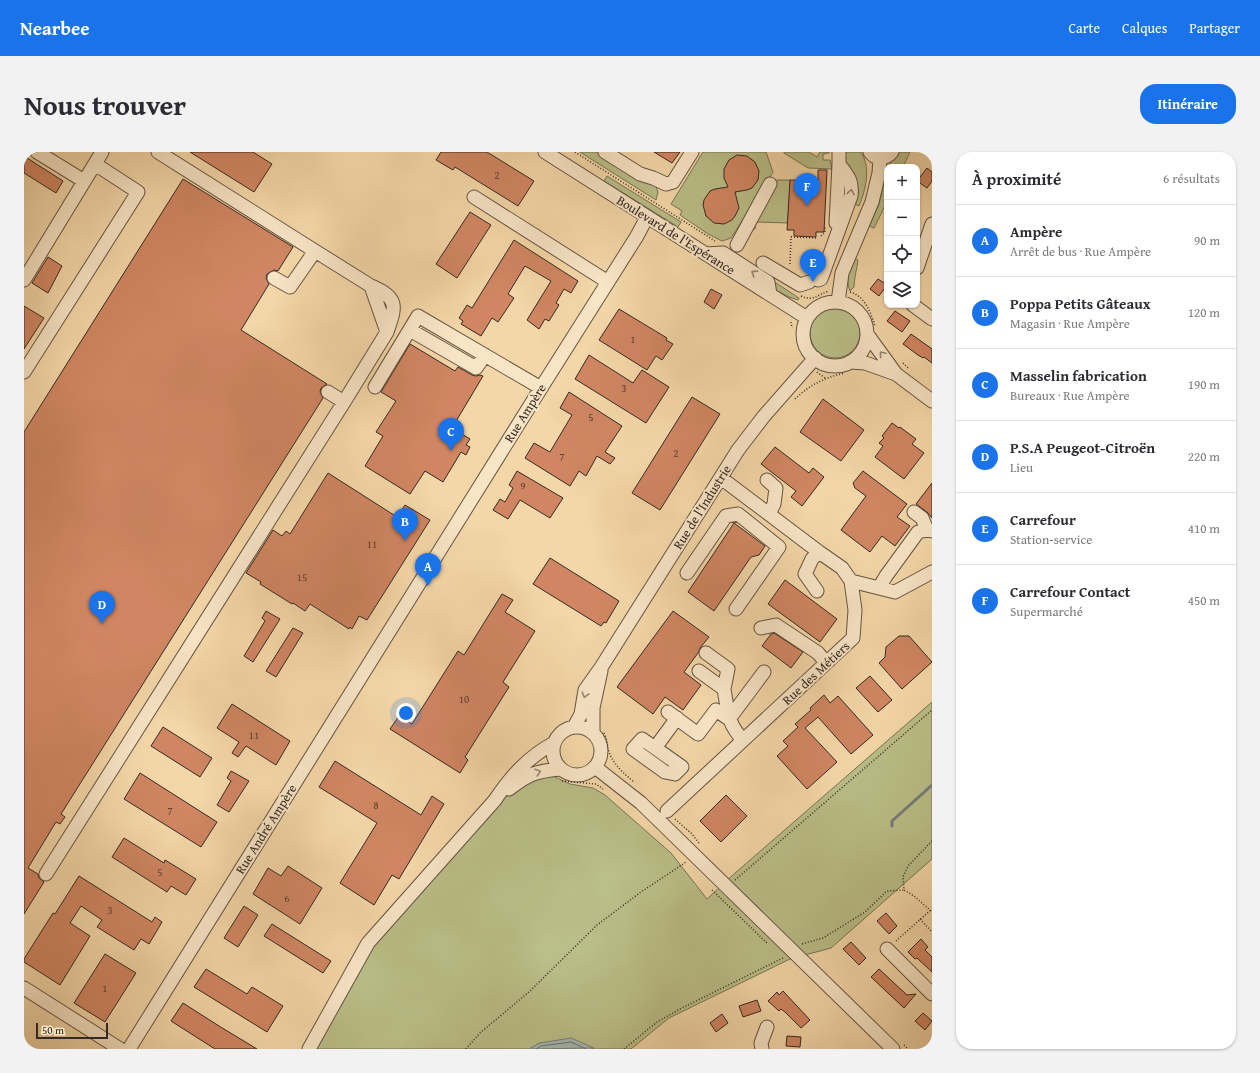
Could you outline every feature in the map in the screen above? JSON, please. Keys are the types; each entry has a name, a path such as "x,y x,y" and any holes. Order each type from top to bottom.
{"street":[{"path":"37,152 84,181"},
{"path":"24,280 102,152"},
{"path":"46,874 387,332 371,286 158,152"},
{"name":"Boulevard de l'Espérance","path":"545,152 807,318"},
{"path":"606,152 640,174 666,184 673,182 692,152"},
{"path":"838,302 842,273 872,202 879,174 875,155 887,157 892,152"},
{"path":"763,263 800,285 821,279 835,242 839,158"},
{"path":"24,372 138,192 95,164"},
{"path":"730,257 743,246 770,184"},
{"path":"474,197 608,282"},
{"name":"Rue Ampère","path":"403,609 637,236 647,217"},
{"path":"920,259 932,224"},
{"path":"274,278 290,287 315,251"},
{"path":"706,254 723,253 730,257 768,282 770,294"},
{"path":"896,374 861,315 851,306 838,302 829,303 820,306 807,318 804,329 804,340 808,350 821,362 832,365 845,364 850,367 865,363 896,374 932,400"},
{"path":"917,308 932,319"},
{"path":"375,387 410,330 476,368 485,355 541,388"},
{"path":"850,367 855,358 863,350 866,339 872,332"},
{"name":"Rue de l'Industrie","path":"574,727 581,714 585,690 602,666 738,450 750,433 816,358"},
{"path":"328,392 344,402"},
{"path":"720,478 769,514 798,530 819,552 842,568 851,581 895,592 932,572"},
{"path":"767,480 776,488 774,504 769,514"},
{"path":"880,588 886,576 918,532 930,531 922,518 914,512"},
{"path":"687,573 726,516 738,514 779,547"},
{"path":"736,609 779,547 788,543 798,530"},
{"path":"817,591 805,574 812,559 819,552"},
{"name":"Rue des Métiers","path":"667,811 853,638 855,610 851,581"},
{"name":"Rue André Ampère","path":"129,1049 403,609"},
{"path":"761,628 776,625 818,653 826,663"},
{"path":"706,653 728,669 724,689 729,719 734,730 743,740"},
{"name":"Rue de l'Industrie","path":"598,732 593,708 602,666"},
{"path":"699,671 724,689"},
{"path":"729,719 764,672"},
{"path":"655,748 673,715 698,734 716,710 729,719"},
{"path":"309,1049 368,943 495,800 508,781 542,750 554,743 560,734 565,730 574,727 581,727 598,732 601,757 595,767 586,773 576,775 560,774 543,770 520,780 495,800"},
{"path":"554,743 553,755 560,774"},
{"path":"595,767 641,803 893,1049"},
{"path":"887,949 932,994"},
{"path":"24,988 120,1049"},
{"path":"762,1049 761,1043 767,1027"}],"path":[{"path":"575,152 718,243"},
{"path":"790,264 791,237 817,238"},
{"path":"802,297 808,299 819,296 827,291"},
{"path":"850,292 857,294 863,300 871,313 872,332"},
{"path":"792,319 792,328"},
{"path":"901,361 910,370"},
{"path":"792,403 802,392 824,378 850,367"},
{"path":"820,374 824,378"},
{"path":"733,881 932,710"},
{"path":"598,732 613,760 622,772 639,786"},
{"path":"560,774 573,783 596,784 605,790 614,782"},
{"path":"904,890 903,877 908,866 932,841"},
{"path":"466,1049 480,1033 530,991 597,925 641,892 686,862"},
{"path":"708,885 772,948"},
{"path":"624,1049 657,1022 680,1009 783,958 801,945 822,938 865,912 887,891 904,890 931,910 887,949"},
{"path":"920,920 932,932"}],"green space":[{"path":"580,152 596,152 637,178 655,184 658,192 656,200"},
{"path":"703,152 766,152 773,172 731,238 722,241 708,234 680,215 682,211 671,204"},
{"path":"784,152 809,152 817,157 820,152 829,152 823,154 823,160 830,160 832,169 808,168"},
{"path":"845,152 861,152 866,165 867,172 864,193 859,206 852,203 845,164"},
{"path":"897,152 910,152 904,164 890,164"},
{"path":"607,176 681,222 678,227 604,181"},
{"path":"777,180 790,180 788,223 756,222 755,229 750,228"},
{"path":"884,183 884,208 874,228 869,226 879,204"},
{"path":"854,258 858,260 854,287 850,291 848,278"},
{"path":"770,279 799,298 798,300 774,289"},
{"path":"830,308 840,308 853,315 860,328 860,338 853,351 840,358 830,358 821,354 814,347 810,338 810,328 814,319 821,312"},
{"path":"932,702 932,859 831,948 790,959 669,1018 631,1049 592,1049 593,1048 540,1043 529,1049 309,1049 368,943 494,799 541,777 553,776 570,784 593,788 605,795 671,853 707,899"}],"water":[{"path":"571,1038 594,1048 529,1049 540,1043"}],"building":[{"path":"190,152 253,152 272,164 254,192"},
{"path":"441,152 487,152 534,181 518,206 455,167 453,170 436,160"},
{"path":"654,152 680,152 672,163"},
{"path":"737,155 747,156 755,162 759,171 758,180 752,188 735,192 739,208 732,220 724,224 714,223 706,216 703,205 704,200 710,191 728,187 724,178 724,169 729,160"},
{"path":"24,156 63,181 56,193 24,173"},
{"path":"927,168 932,172 932,181 927,188 920,183 920,177"},
{"path":"818,170 827,170 824,232 816,232 816,237 794,236 794,230 787,230 790,180 818,181"},
{"path":"183,179 293,247 278,271 274,270 267,274 266,278 269,284 241,330 327,384 321,388 320,392 323,398 61,814 65,817 60,824 56,822 28,868 38,874 39,878 44,882 24,914 24,432"},
{"path":"470,212 491,225 457,278 436,264"},
{"path":"514,240 578,281 571,293 564,289 556,303 559,305 549,321 545,319 539,329 527,320 551,281 525,266 508,294 514,298 498,322 492,318 481,336 461,324 463,321 459,318 467,305 472,308"},
{"path":"48,257 62,266 48,293 32,283"},
{"path":"878,279 884,283 884,289 879,296 870,289"},
{"path":"711,289 722,295 714,309 704,302"},
{"path":"24,306 44,318 24,349"},
{"path":"619,309 667,338 666,340 673,344 662,360 656,356 647,370 599,340"},
{"path":"895,311 910,321 902,332 887,321"},
{"path":"911,334 932,349 932,363 903,344"},
{"path":"410,344 455,371 458,367 472,375 483,376 452,428 470,439 466,445 470,447 466,455 461,452 443,482 425,471 410,494 365,466 383,436 376,432 396,401 381,392"},
{"path":"589,355 633,383 642,370 669,387 646,423 575,379"},
{"path":"569,392 622,426 605,452 615,458 610,464 597,456 586,476 579,471 570,486 525,458 534,443 550,452 572,415 560,408"},
{"path":"692,397 720,414 660,510 632,493"},
{"path":"823,399 864,430 841,461 800,432"},
{"path":"892,423 916,439 912,444 924,453 904,479 875,457 883,446 879,443 884,438 882,436"},
{"path":"775,447 809,473 813,468 824,477 802,506 791,497 796,491 761,464"},
{"path":"517,471 563,498 550,518 520,500 508,519 493,510 500,499 505,502 513,488 509,485"},
{"path":"863,471 907,504 897,517 910,526 895,546 882,536 870,552 841,530 866,496 855,488 853,483"},
{"path":"328,473 397,517 405,505 430,520 367,620 359,616 352,629 350,627 349,629 310,604 305,611 260,584 261,582 246,573 273,530 282,536 286,531 290,534"},
{"path":"932,483 932,518 927,512 916,504"},
{"path":"734,523 765,546 759,555 751,557 714,611 688,592"},
{"path":"550,558 619,601 606,623 604,622 601,626 533,584"},
{"path":"785,580 837,619 820,642 768,604"},
{"path":"502,594 513,600 505,612 535,631 503,682 509,687 465,757 468,760 460,773 390,729 399,716 412,724 458,651 464,655"},
{"path":"266,611 280,619 253,662 244,656 265,621 262,618"},
{"path":"673,611 709,637 684,672 701,685 683,710 665,697 653,714 617,687"},
{"path":"293,628 303,633 276,677 266,671"},
{"path":"774,633 803,652 791,668 762,646 771,634"},
{"path":"899,636 909,636 932,662 902,689 879,663 885,657 886,647"},
{"path":"870,676 892,700 878,712 856,688"},
{"path":"824,695 830,703 838,696 873,735 851,754 818,717 805,728 837,762 807,789 777,756 788,746 783,741 798,727 795,724 811,710 810,708"},
{"path":"232,704 290,741 276,765 246,746 238,757 232,753 239,742 217,728"},
{"path":"163,727 212,758 200,777 151,746"},
{"path":"335,761 421,815 432,796 444,804 399,879 392,875 374,905 340,883 377,823 319,787"},
{"path":"231,771 249,781 229,812 217,805 231,781 227,778"},
{"path":"140,773 217,822 201,847 124,799"},
{"path":"726,795 747,816 721,842 700,821"},
{"path":"124,838 164,863 165,860 196,879 186,895 171,886 167,892 112,857"},
{"path":"288,866 322,888 300,924 253,894 268,868 281,876"},
{"path":"79,876 152,922 155,917 162,922 149,944 141,939 134,950 97,927 102,920 81,906 70,923 90,936 60,985 24,962 24,959 53,913 55,914"},
{"path":"244,906 258,915 238,947 224,938"},
{"path":"886,913 897,926 889,934 877,921"},
{"path":"272,924 331,961 323,973 264,936"},
{"path":"921,939 928,947 925,950 932,957 932,972 908,952"},
{"path":"851,942 866,958 859,965 843,949"},
{"path":"105,954 136,973 105,1022 74,1003"},
{"path":"206,969 247,994 252,987 283,1006 267,1032 194,987"},
{"path":"879,969 907,995 916,994 904,1008 871,977"},
{"path":"783,991 810,1020 801,1028 785,1012 781,1009 779,1011 768,1001 777,992 779,995"},
{"path":"757,1000 761,1011 743,1017 739,1006"},
{"path":"183,1003 257,1049 215,1049 171,1021"},
{"path":"923,1013 932,1021 925,1030 915,1021"},
{"path":"722,1014 728,1023 716,1032 710,1023"},
{"path":"787,1036 801,1037 800,1047 786,1046"}],"waterway":[{"path":"892,826 892,821 932,785"}],"place":[{"name":"Carrefour Contact","path":"807,206"},
{"name":"Carrefour","path":"813,282"},
{"name":"Masselin fabrication","path":"451,451"},
{"name":"Poppa Petits Gâteaux","path":"405,541"},
{"name":"Ampère","path":"428,586"},
{"name":"P.S.A Peugeot-Citroën","path":"102,624"}]}
